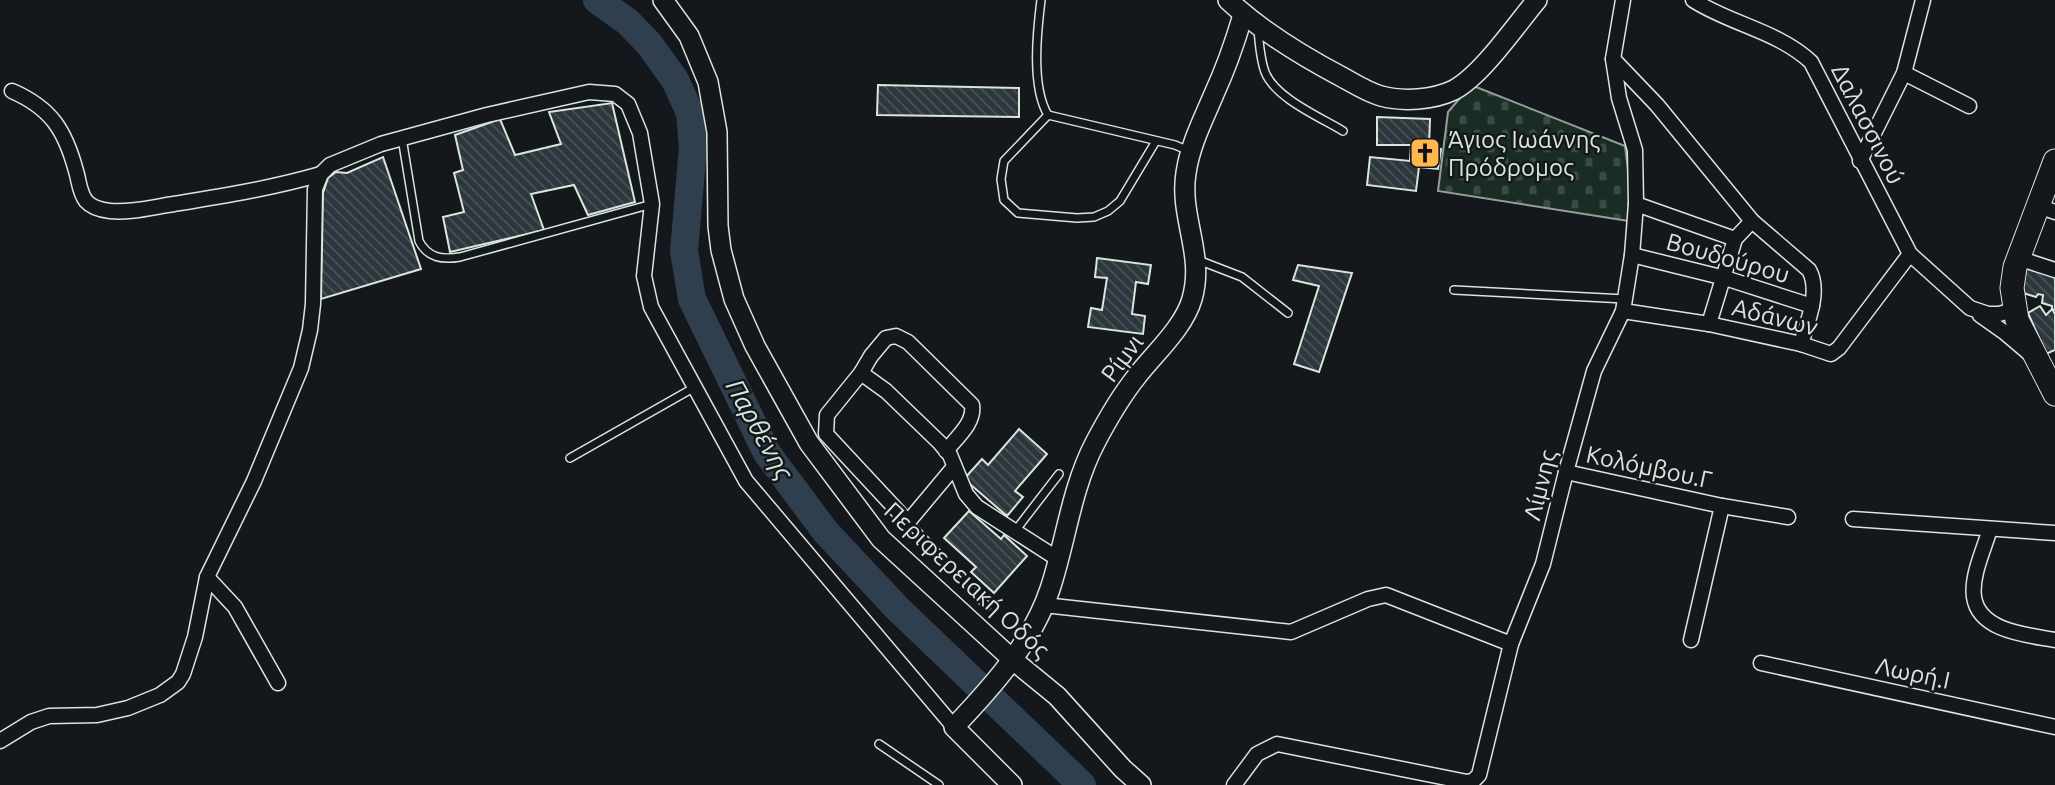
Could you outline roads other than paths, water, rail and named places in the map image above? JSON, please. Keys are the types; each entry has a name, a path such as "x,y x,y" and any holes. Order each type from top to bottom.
{"main road":[{"path":"2047,209 2055,161"},
{"path":"2055,190 2018,258 2013,277 2014,310 2036,360 2055,394"}],"street":[{"name":"Περιφερειακή Οδός","path":"663,0 689,36 708,82 717,132 717,204 721,250 734,299 755,346 809,443 881,539 1013,660 1057,696 1123,769 1141,785"},
{"path":"1228,0 1250,19 1317,64 1372,93 1393,99 1418,99 1442,94 1466,81 1482,66 1537,0"},
{"name":"Λίμνης","path":"1234,785 1257,754 1277,744 1447,779 1473,781 1479,775 1511,644 1543,564 1594,371 1624,305 1636,204 1635,150 1619,98 1613,59 1623,0"},
{"name":"Δαλασσινού","path":"1693,0 1707,9 1790,46 1811,62 1910,254 1970,308 2004,332 2036,360"},
{"path":"1860,161 1904,73 1923,0"},
{"name":"Ρίμνι","path":"954,727 1013,660 1044,605 1066,522 1094,445 1135,379 1184,317 1192,299 1197,260 1185,192 1190,151 1235,45 1250,19"},
{"path":"1613,59 1657,106 1752,221 1809,270 1812,276 1812,306 1801,344"},
{"path":"1904,73 1969,106"},
{"path":"12,91 31,99 48,113 70,152 83,196 87,202 102,210 133,210 262,189 321,174 340,160 402,138 589,92 615,94 628,104 640,133 652,204 644,276 651,307 746,481 954,727 1012,785"},
{"path":"0,741 40,718 108,713 147,701 178,682 188,664 207,577 254,481 301,368 310,330 313,212 315,189 321,174"},
{"path":"1636,204 1735,239"},
{"path":"1709,324 1735,239 1752,221"},
{"name":"Αδάνων","path":"1624,305 1801,344 1824,353 1835,352 1910,254"},
{"name":"Βουδούρου","path":"1632,255 1725,278 1812,306"},
{"path":"2018,258 2055,270"},
{"path":"1970,308 1988,314 2014,310"},
{"path":"946,451 969,422 973,412 972,405 908,342 896,337 886,338 827,415 826,434 908,522 954,467"},
{"path":"861,373 886,391 946,451 966,494 977,508 1058,559"},
{"name":"Κολόμβου.Γ","path":"1566,472 1722,506 1788,517"},
{"name":"Κολόμβου.Γ","path":"1691,640 1722,506"},
{"path":"1853,519 2055,533"},
{"path":"1990,529 1975,579 1974,598 1978,608 1998,626 2018,634 2055,640"},
{"path":"207,577 235,607 278,683"},
{"path":"1044,605 1291,632 1368,599 1386,595 1511,644"},
{"name":"Λωρή.Ι","path":"1761,663 2055,727"}],"lane":[{"path":"1041,0 1035,40 1042,104 1048,115 1190,151"},
{"path":"1250,19 1265,72 1272,84 1289,99 1343,131"},
{"path":"1048,115 1004,161 1001,188 1004,200 1018,213 1077,218 1094,217 1108,211 1120,201 1156,141"},
{"path":"402,138 419,241 427,253 439,258 460,257 652,204"},
{"path":"1197,260 1242,277 1289,313"},
{"path":"1454,290 1624,305"},
{"path":"570,458 695,387"},
{"path":"1015,531 1059,474"},
{"path":"908,522 987,606"},
{"path":"879,744 939,785"}],"waterway":[{"name":"Παρθένης","path":"597,0 628,22 650,45 675,80 690,113 693,147 684,251 692,299 767,453 825,531 897,608 1082,785"}],"place":[{"name":"Άγιος Ιωάννης Πρόδρομος","path":"1425,153"}]}
